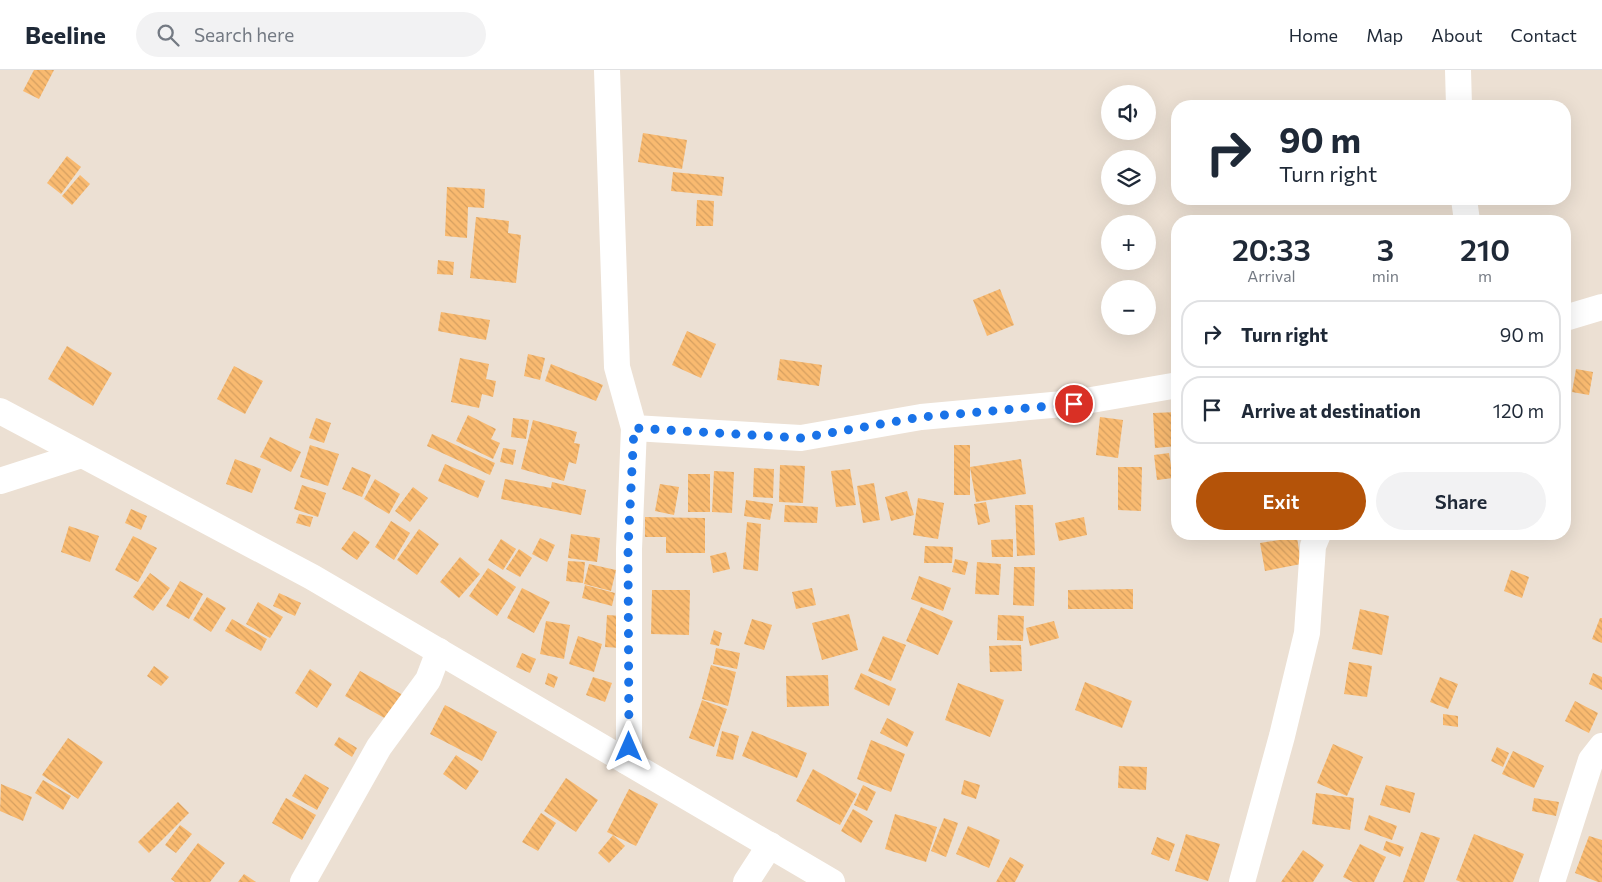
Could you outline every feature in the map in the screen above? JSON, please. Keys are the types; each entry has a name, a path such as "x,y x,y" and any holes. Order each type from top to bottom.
{"street":[{"path":"607,70 617,367 634,428 628,549 629,747 626,761"},
{"path":"1458,70 1458,100"},
{"path":"1571,316 1602,307"},
{"path":"634,428 801,438 921,417 1074,404 1171,386"},
{"path":"0,411 312,577 832,882"},
{"path":"0,481 81,454"},
{"path":"1242,882 1280,745 1307,633 1313,546 1316,540"},
{"path":"303,882 379,747 428,680 439,651"},
{"path":"1552,882 1590,760 1602,746"},
{"path":"746,882 770,845"}],"building":[{"path":"34,70 54,70 39,99 23,91"},
{"path":"643,133 687,140 682,169 638,162"},
{"path":"67,156 81,167 61,194 47,183"},
{"path":"673,172 724,177 722,196 671,191"},
{"path":"80,175 90,184 72,205 62,196"},
{"path":"447,187 485,189 484,208 468,207 467,238 445,236"},
{"path":"697,200 714,201 713,226 696,226"},
{"path":"476,217 509,221 508,233 521,235 516,283 470,278"},
{"path":"438,260 454,262 453,275 437,274"},
{"path":"1000,289 1014,325 987,336 973,300"},
{"path":"441,312 490,320 486,340 438,331"},
{"path":"687,331 716,344 701,378 672,365"},
{"path":"67,346 112,373 93,406 48,379"},
{"path":"528,354 545,358 540,380 524,376"},
{"path":"460,358 489,364 486,379 496,381 493,397 482,394 479,408 451,402"},
{"path":"780,359 822,365 819,386 777,380"},
{"path":"551,364 603,385 596,401 545,381"},
{"path":"234,366 263,381 245,414 217,399"},
{"path":"1576,369 1593,372 1589,395 1572,392"},
{"path":"1171,412 1171,447 1155,448 1153,413"},
{"path":"468,415 496,429 491,439 500,443 493,459 456,441"},
{"path":"1100,417 1123,420 1118,458 1096,455"},
{"path":"316,418 331,423 324,443 309,438"},
{"path":"513,418 529,420 526,439 511,437"},
{"path":"533,420 577,432 574,443 580,444 576,464 569,462 564,481 521,469"},
{"path":"432,434 495,463 490,475 427,446"},
{"path":"270,437 301,452 291,472 260,457"},
{"path":"310,445 339,454 328,486 300,477"},
{"path":"954,445 970,445 970,495 954,495"},
{"path":"503,448 516,450 513,465 500,462"},
{"path":"1169,453 1171,478 1157,480 1154,455"},
{"path":"235,459 261,469 252,493 226,484"},
{"path":"1021,459 1026,494 976,502 970,467"},
{"path":"445,464 485,481 478,498 438,481"},
{"path":"780,465 805,466 803,503 779,502"},
{"path":"352,467 371,475 362,497 342,489"},
{"path":"1118,467 1142,467 1141,511 1118,510"},
{"path":"754,468 774,469 773,498 753,497"},
{"path":"850,469 856,505 836,507 831,471"},
{"path":"714,471 734,472 732,513 712,512"},
{"path":"688,474 710,474 710,512 688,512"},
{"path":"375,479 400,494 389,514 364,499"},
{"path":"505,479 551,488 552,482 586,490 581,515 501,499"},
{"path":"874,483 880,520 863,523 857,486"},
{"path":"660,484 679,487 674,515 655,511"},
{"path":"302,485 326,493 318,517 294,509"},
{"path":"413,487 428,498 410,522 395,511"},
{"path":"907,491 914,515 891,521 885,497"},
{"path":"918,498 944,503 938,539 913,535"},
{"path":"746,500 773,504 770,520 744,516"},
{"path":"986,502 990,522 978,525 974,504"},
{"path":"785,505 818,507 817,523 784,522"},
{"path":"1015,505 1033,505 1035,555 1017,556"},
{"path":"131,509 147,516 141,530 125,523"},
{"path":"299,514 313,517 310,527 296,523"},
{"path":"645,517 705,518 705,553 666,553 666,537 645,537"},
{"path":"1084,517 1087,535 1059,541 1055,523"},
{"path":"391,521 410,533 394,560 375,547"},
{"path":"747,522 761,524 758,571 743,569"},
{"path":"69,526 99,536 90,562 61,552"},
{"path":"419,529 439,544 417,575 397,560"},
{"path":"354,531 370,542 357,560 341,549"},
{"path":"571,534 600,538 597,562 568,558"},
{"path":"133,536 157,548 138,582 115,570"},
{"path":"540,538 555,545 547,562 532,554"},
{"path":"501,539 516,549 503,570 488,560"},
{"path":"1013,539 1013,557 992,557 991,540"},
{"path":"1278,540 1297,540 1301,564 1265,571 1260,543"},
{"path":"925,546 953,547 952,563 924,563"},
{"path":"519,549 532,558 520,577 506,569"},
{"path":"726,552 730,569 713,573 710,556"},
{"path":"460,557 480,574 459,598 440,582"},
{"path":"955,559 968,562 965,575 952,572"},
{"path":"568,561 585,562 583,583 566,581"},
{"path":"977,562 1001,564 999,595 975,594"},
{"path":"589,564 616,570 611,591 584,584"},
{"path":"1014,567 1035,567 1034,606 1013,605"},
{"path":"488,568 516,587 497,616 469,596"},
{"path":"1511,570 1529,577 1522,598 1504,591"},
{"path":"150,573 170,588 153,611 133,597"},
{"path":"919,576 951,588 943,611 911,599"},
{"path":"180,581 203,594 189,619 166,606"},
{"path":"585,585 615,593 612,606 582,598"},
{"path":"522,588 550,602 534,633 507,618"},
{"path":"812,588 816,605 796,609 792,592"},
{"path":"1133,589 1133,609 1068,609 1068,590"},
{"path":"652,590 690,590 689,635 651,634"},
{"path":"279,593 301,603 295,616 273,606"},
{"path":"207,597 226,608 211,632 193,620"},
{"path":"258,602 283,617 270,638 246,624"},
{"path":"921,607 953,621 938,655 906,641"},
{"path":"1360,609 1389,616 1382,655 1352,649"},
{"path":"849,614 858,650 822,660 812,623"},
{"path":"607,615 622,616 620,648 605,647"},
{"path":"998,615 1024,616 1023,641 997,640"},
{"path":"1600,618 1602,618 1602,643 1592,639"},
{"path":"232,619 267,639 261,651 225,631"},
{"path":"752,619 772,625 764,650 744,644"},
{"path":"546,621 570,625 564,659 540,654"},
{"path":"1054,621 1059,638 1030,646 1026,628"},
{"path":"714,630 722,633 719,646 710,644"},
{"path":"578,636 602,644 594,672 569,664"},
{"path":"883,636 906,645 891,681 868,671"},
{"path":"1021,645 1022,671 990,672 989,646"},
{"path":"716,648 740,653 737,669 713,664"},
{"path":"522,653 536,659 530,673 516,667"},
{"path":"1349,662 1372,666 1367,697 1344,694"},
{"path":"711,665 736,672 728,706 702,699"},
{"path":"154,666 169,677 161,686 147,676"},
{"path":"310,669 332,684 317,708 295,693"},
{"path":"360,671 403,695 388,720 345,696"},
{"path":"548,673 558,677 554,688 545,684"},
{"path":"861,673 896,689 889,706 854,689"},
{"path":"1593,673 1602,677 1602,690 1589,684"},
{"path":"828,675 829,706 787,707 786,676"},
{"path":"593,677 612,683 605,702 586,695"},
{"path":"1440,677 1458,684 1448,709 1430,702"},
{"path":"1085,682 1132,701 1122,728 1075,710"},
{"path":"958,683 1004,700 990,737 945,720"},
{"path":"702,700 727,709 714,747 689,738"},
{"path":"1575,701 1598,713 1589,733 1565,721"},
{"path":"445,705 497,732 482,761 430,734"},
{"path":"1443,714 1458,716 1458,727 1443,725"},
{"path":"887,718 914,732 907,747 880,733"},
{"path":"722,731 739,736 733,760 716,756"},
{"path":"752,731 807,753 797,778 742,756"},
{"path":"339,737 357,748 352,757 334,745"},
{"path":"68,738 103,762 78,799 42,775"},
{"path":"871,740 905,754 891,792 857,779"},
{"path":"1333,744 1363,757 1347,796 1317,783"},
{"path":"1497,747 1509,753 1503,767 1491,761"},
{"path":"1513,751 1544,766 1534,788 1502,774"},
{"path":"456,755 479,771 466,790 443,774"},
{"path":"1119,766 1147,767 1146,790 1118,788"},
{"path":"813,769 857,794 840,825 796,801"},
{"path":"305,774 329,788 317,810 292,796"},
{"path":"566,778 598,800 576,832 544,811"},
{"path":"43,780 71,796 63,810 35,793"},
{"path":"964,780 980,785 976,799 961,794"},
{"path":"1,784 32,797 23,821 0,811"},
{"path":"863,785 876,792 867,811 854,805"},
{"path":"1386,785 1415,793 1410,813 1380,805"},
{"path":"629,789 658,804 636,846 607,832"},
{"path":"1316,793 1354,798 1350,830 1312,824"},
{"path":"286,798 316,815 302,840 272,823"},
{"path":"1534,798 1559,802 1556,816 1532,811"},
{"path":"178,802 189,813 149,853 138,842"},
{"path":"853,809 873,821 861,843 841,831"},
{"path":"541,813 556,823 538,851 522,842"},
{"path":"895,814 937,827 926,862 885,849"},
{"path":"1369,815 1397,826 1392,840 1364,830"},
{"path":"944,818 958,823 946,857 931,851"},
{"path":"180,825 192,834 176,853 165,845"},
{"path":"968,826 1000,840 989,868 956,854"},
{"path":"1421,832 1440,838 1424,882 1403,882"},
{"path":"1186,834 1220,844 1208,881 1175,871"},
{"path":"1474,834 1524,854 1513,882 1461,882 1456,880"},
{"path":"613,835 625,846 609,863 598,853"},
{"path":"1589,836 1602,840 1602,882 1575,873"},
{"path":"1157,837 1175,844 1169,861 1151,854"},
{"path":"1386,841 1404,847 1400,857 1383,850"},
{"path":"198,843 225,863 210,882 175,882 171,879"},
{"path":"1360,844 1386,857 1374,882 1353,882 1343,877"},
{"path":"1303,850 1324,865 1313,882 1281,882"},
{"path":"1010,857 1024,865 1015,882 996,882"},
{"path":"244,874 256,882 238,882"}],"route":[{"path":"629,747 628,549 634,428 801,438 921,417 1074,404"}]}
